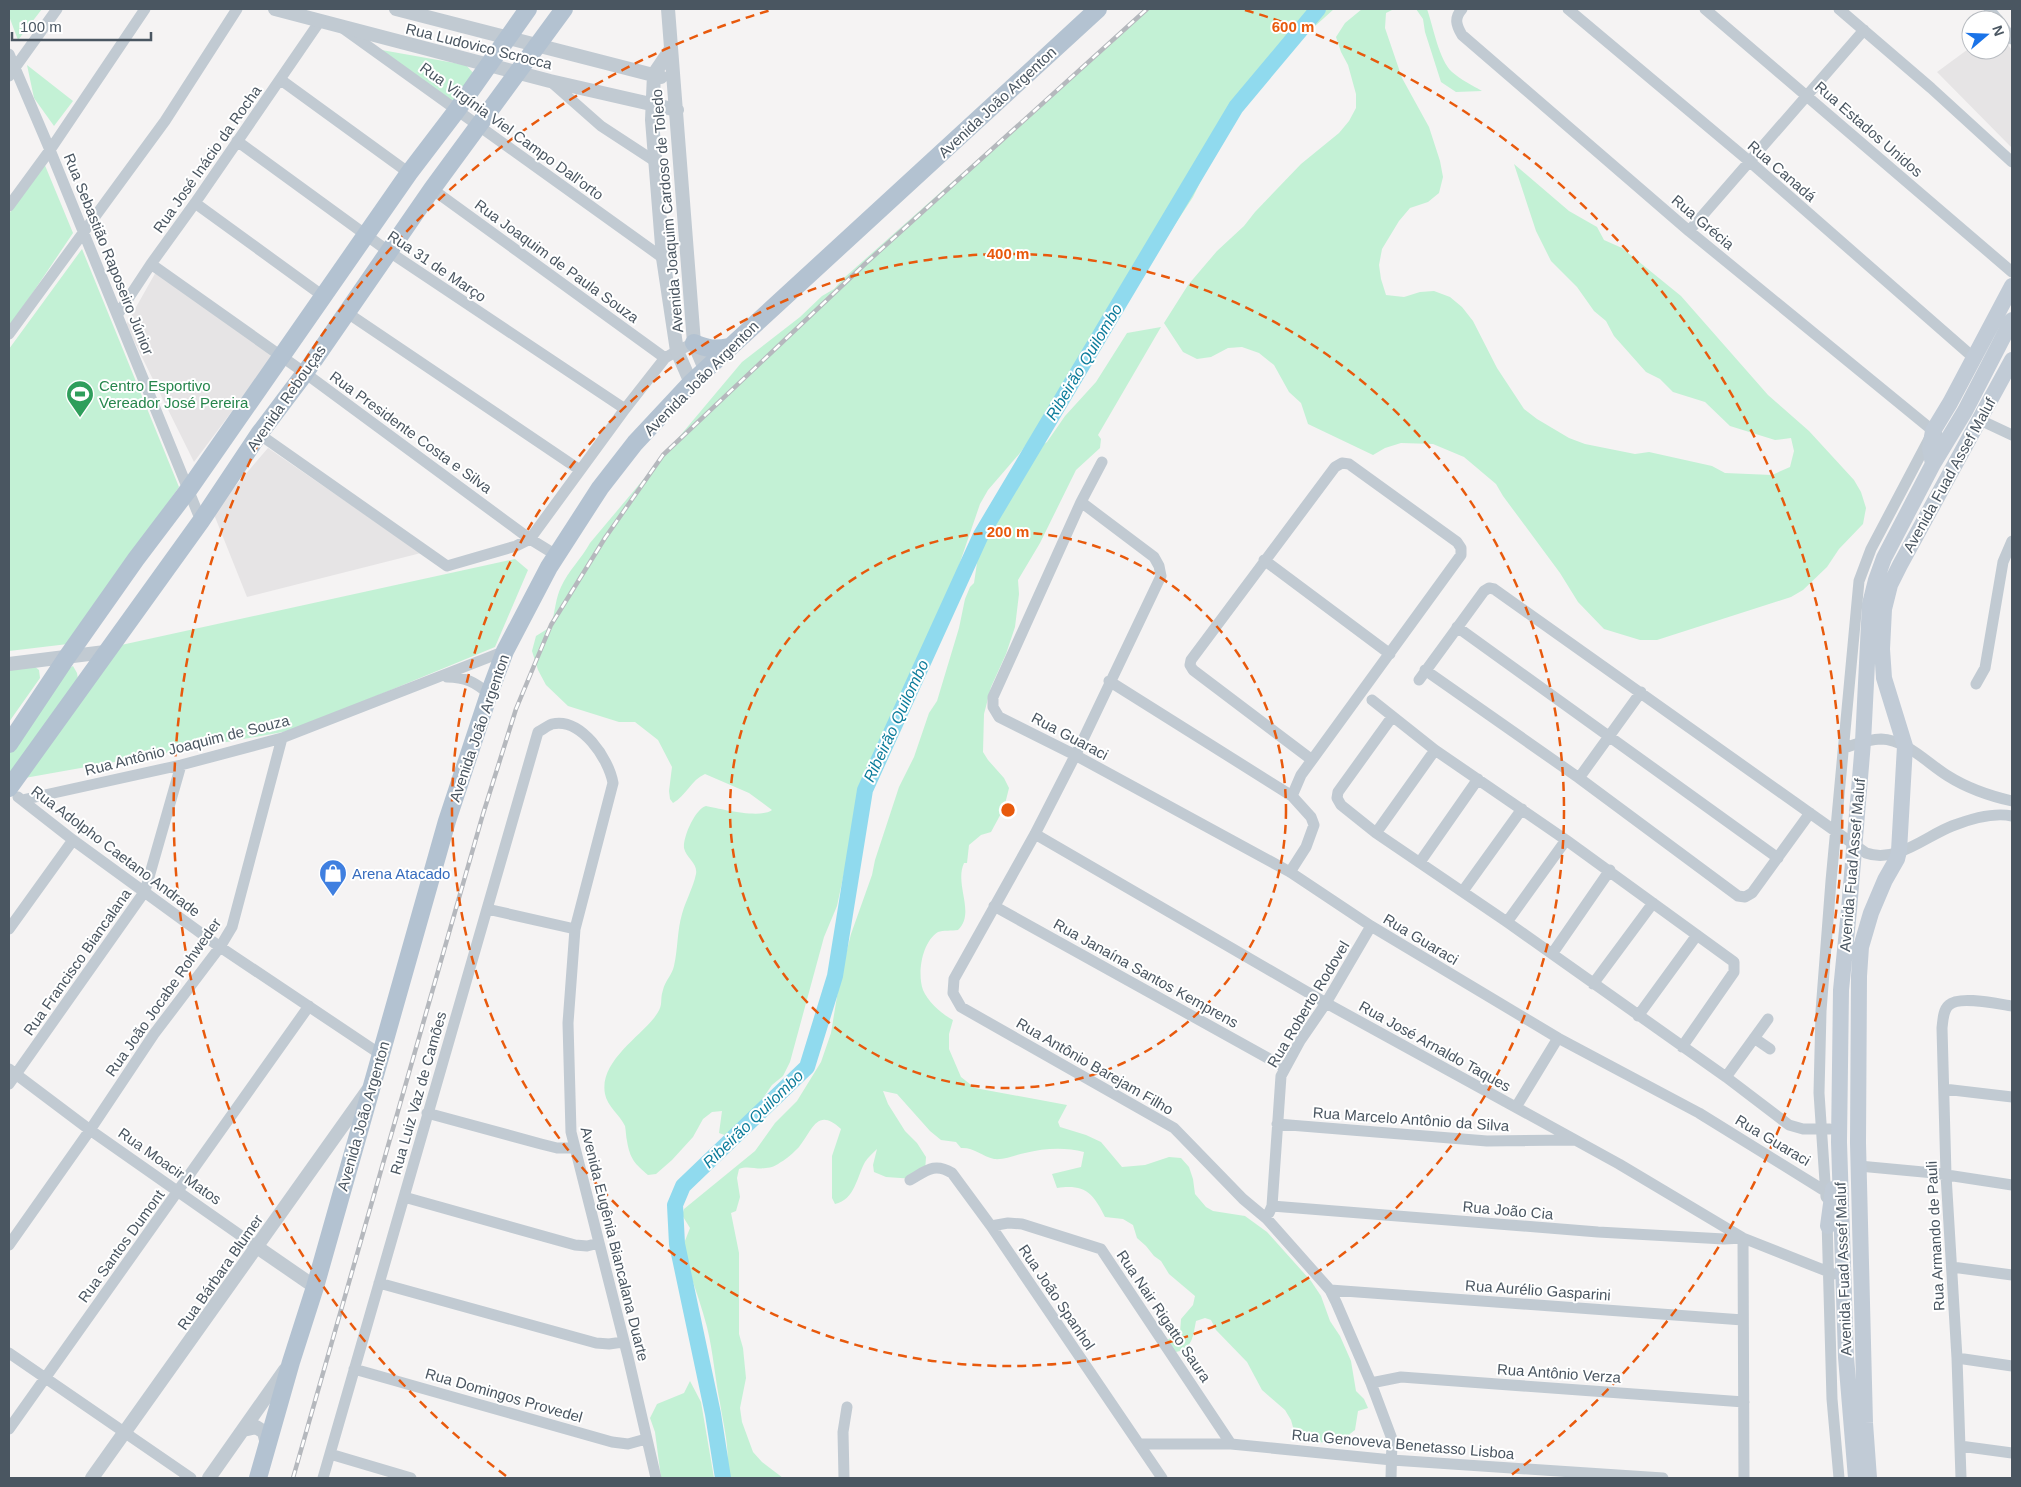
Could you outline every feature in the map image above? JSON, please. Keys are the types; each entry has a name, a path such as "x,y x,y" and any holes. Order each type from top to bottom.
{"main road":[{"name":"Avenida Rebouças","path":"9,744 136,559 189,489 365,235 528,9"},
{"name":"Avenida Rebouças","path":"9,788 105,652 202,521 259,434 305,373 432,188 564,9"},
{"name":"Avenida João Argenton","path":"258,1478 291,1362 315,1287 447,820 505,651 556,556 600,488 635,443 691,383 1098,9"},
{"name":"Avenida Fuad Assef Maluf","path":"1856,1478 1850,1415 1839,1135 1841,990 1863,742 1870,604 1884,558 1933,464 1930,448 1933,430 1950,403 2012,286"},
{"path":"1933,464 1965,411 2012,320"},
{"path":"694,343 718,350 729,347"},
{"name":"Avenida Fuad Assef Maluf","path":"1869,1478 1865,1423 1859,1166 1858,976 1860,946 1877,896 1899,852 1905,746 1884,678 1882,649 1884,609 1890,586 1900,565 2012,360"},
{"path":"1828,1226 1839,1135"}],"street":[{"path":"12,72 57,9"},
{"path":"9,206 50,150 145,9"},
{"path":"9,334 165,120 237,9"},
{"name":"Rua Ludovico Scrocca","path":"275,9 550,81 677,110"},
{"name":"Rua Ludovico Scrocca","path":"396,9 415,11 654,74 674,82"},
{"name":"Avenida Joaquim Cardoso de Toledo","path":"668,9 694,343 706,369"},
{"name":"Rua Canadá","path":"1568,9 1749,161 1974,358"},
{"name":"Rua Estados Unidos","path":"1705,9 2012,272"},
{"path":"1840,9 2012,162"},
{"name":"Rua Grécia","path":"1460,11 1457,27 1462,35 1689,231 1946,442"},
{"name":"Rua José Inácio da Rocha","path":"118,314 320,21"},
{"name":"Rua Virgínia Viel Campo Dall'orto","path":"342,28 663,258"},
{"path":"1689,231 1864,30"},
{"name":"Avenida Joaquim Cardoso de Toledo","path":"671,48 654,74 651,103 671,354 691,383"},
{"name":"Rua Sebastião Raposeiro Júnior","path":"9,54 12,72 50,150 202,521"},
{"path":"281,80 409,173"},
{"path":"550,81 602,126 656,162"},
{"name":"Rua 31 de Março","path":"237,141 388,251 625,409"},
{"name":"Rua Joaquim de Paula Souza","path":"432,188 671,354"},
{"path":"195,203 323,296"},
{"name":"Rua Presidente Costa e Silva","path":"151,264 305,373 530,539 556,556"},
{"path":"346,312 580,470"},
{"path":"259,434 447,566 516,546 530,539 625,409 671,354 694,343"},
{"path":"1980,420 2012,434"},
{"path":"1839,1478 1832,1399 1828,1226 1819,1093 1831,881 1859,581 1871,549 1933,430"},
{"path":"994,906 1035,834 1075,755 1161,576 1159,566 1154,557 1081,502 1102,462"},
{"path":"1292,796 1301,775 1390,654 1461,555 1461,548 1457,542 1348,464 1342,463 1335,467 1264,560 1191,660 1190,665 1193,670 1312,760"},
{"name":"Rua Guaraci","path":"1081,502 993,697 993,707 999,717 1075,755 1290,872 1372,926 1558,1038 1699,1113 1825,1191"},
{"path":"1976,684 1985,668 2003,562 2012,541"},
{"path":"1264,560 1390,654"},
{"path":"1810,813 1752,893 1746,897 1738,896 1579,778 1422,675 1484,591 1489,588 1494,589 1836,830 1846,840 1871,855 1878,856 1899,852 1952,826 1973,819 1996,815 2012,816"},
{"path":"1457,627 1778,858"},
{"name":"Rua Antônio Joaquim de Souza","path":"22,800 181,765 282,738 505,651"},
{"path":"9,664 105,652"},
{"name":"Rua Antônio Joaquim de Souza","path":"440,677 460,677 474,682 489,694"},
{"path":"1109,681 1292,796 1311,817 1314,825 1306,847 1290,872"},
{"path":"1579,778 1641,692"},
{"path":"1372,700 1435,750 1610,870 1734,962 1736,966 1734,972 1682,1046"},
{"path":"1392,717 1338,792 1337,798 1341,805 1376,833 1507,922 1726,1077 1789,1125 1803,1129 1822,1130 1839,1135"},
{"name":"Rua Luiz Vaz de Camões","path":"323,1478 538,732 552,724"},
{"name":"Avenida Eugênia Biancalana Duarte","path":"552,724 569,725 586,736 606,761 611,771 613,783 575,929 568,1023 571,1132 656,1478"},
{"name":"Rua João Jocabe Rohweder","path":"9,1245 90,1130 154,1034 220,947 232,927 282,738"},
{"path":"1844,748 1863,742 1883,739 1905,746 1949,777 1998,798 2012,801"},
{"path":"1376,833 1435,750"},
{"name":"Rua Francisco Biancalana","path":"9,1084 12,1071 145,891 181,765"},
{"path":"1420,862 1478,779"},
{"name":"Rua Adolpho Caetano Andrade","path":"9,788 73,840 220,947 380,1054"},
{"path":"1996,815 1998,798"},
{"path":"1463,891 1522,809"},
{"name":"Rua José Arnaldo Taques","path":"1035,834 1326,1003 1619,1164 1743,1238 1844,1278"},
{"path":"9,929 73,840"},
{"path":"1507,922 1566,840"},
{"path":"1831,881 1836,872 1839,849 1846,844 1854,844"},
{"path":"1552,954 1610,870"},
{"path":"1593,984 1653,903"},
{"name":"Rua Antônio Barejam Filho","path":"994,906 954,979 953,993 961,1007 1174,1128 1243,1198 1267,1219 1330,1290 1371,1383 1392,1440 1391,1478"},
{"name":"Rua Janaína Santos Kemprens","path":"994,906 1284,1067"},
{"path":"487,909 575,929"},
{"name":"Rua Roberto Rodovel","path":"1267,1219 1272,1206 1281,1076 1284,1067 1326,1003 1372,926"},
{"path":"1827,930 1847,935"},
{"path":"1638,1016 1697,935"},
{"name":"Rua Armando de Pauli","path":"1961,1478 1957,1358 1946,1176 1942,1028 1944,1014 1948,1006 1959,1000 2012,1006"},
{"name":"Rua Santos Dumont","path":"9,1429 309,1006"},
{"path":"1726,1077 1768,1019"},
{"path":"1516,1107 1558,1038"},
{"path":"1754,1038 1770,1050"},
{"name":"Rua Moacir Matos","path":"12,1071 90,1130 315,1287"},
{"name":"Rua Bárbara Blumer","path":"92,1478 372,1083"},
{"path":"1944,1089 2012,1097"},
{"path":"427,1113 557,1148 574,1148"},
{"name":"Rua Marcelo Antônio da Silva","path":"1277,1124 1487,1141 1574,1140"},
{"path":"1859,1166 2012,1185"},
{"name":"Rua João Spanhol","path":"910,1180 932,1168 944,1168 952,1173 991,1226 1162,1478"},
{"path":"404,1197 575,1246 599,1243"},
{"name":"Rua João Cia","path":"1272,1206 1598,1232 1724,1239 1743,1238"},
{"name":"Rua Nair Rigatto Saura","path":"991,1226 1022,1224 1101,1249 1231,1444"},
{"path":"1743,1238 1744,1478"},
{"path":"1828,1271 1843,1261"},
{"path":"1952,1267 2012,1275"},
{"path":"379,1283 596,1343 623,1342"},
{"name":"Rua Aurélio Gasparini","path":"1330,1290 1743,1320"},
{"path":"9,1353 124,1434 191,1478"},
{"path":"1957,1358 2012,1366"},
{"path":"210,1478 291,1362"},
{"name":"Rua Domingos Provedel","path":"354,1369 612,1442 628,1444 646,1439"},
{"name":"Rua Antônio Verza","path":"1371,1383 1401,1377 1744,1402"},
{"path":"844,1478 843,1432 847,1407"},
{"path":"243,1430 256,1427 264,1432 267,1444"},
{"name":"Rua Genoveva Benetasso Lisboa","path":"1140,1444 1231,1444 1392,1460 1663,1478"},
{"path":"1960,1446 2012,1453"},
{"path":"330,1454 411,1478"}],"shaded area":[{"path":"2011,49 2012,148 1937,72 1961,54 1961,60 2011,60"},
{"path":"157,270 275,354 194,462 126,325"},
{"path":"268,448 421,553 247,597 213,512"}],"green space":[{"path":"9,9 42,9 18,40 9,16"},
{"path":"1147,9 1334,9 1314,27 1293,38 1271,62 1227,127 1193,197 1121,309 1109,332 1093,350 1020,453 988,490 980,504 957,571 956,586 948,599 936,628 902,718 887,744 857,812 837,906 824,937 790,1062 783,1076 772,1085 733,1142 733,1138 719,1133 722,1111 712,1112 703,1119 693,1137 672,1160 656,1174 648,1175 636,1164 632,1157 628,1147 625,1126 606,1098 605,1083 613,1062 654,1018 661,1006 664,987 673,969 675,960 680,920 696,874 694,864 684,848 688,831 698,812 706,806 759,814 772,810 749,793 705,774 696,780 673,803 670,799 669,791 672,767 658,740 635,722 619,722 568,706 546,685 538,670 532,651 536,636 552,626 561,587 567,575 590,543 742,362 800,317 822,296 834,289 845,277"},
{"path":"1362,9 1394,9 1386,13 1385,28 1402,78 1429,127 1443,177 1439,193 1428,202 1410,208 1399,221 1382,249 1379,265 1386,295 1404,297 1420,292 1434,291 1450,297 1462,307 1473,321 1497,368 1524,409 1569,438 1585,444 1635,454 1649,452 1712,466 1725,473 1772,475 1790,467 1794,451 1791,438 1775,440 1730,426 1705,402 1673,392 1660,379 1646,372 1614,336 1606,321 1594,311 1577,287 1551,261 1536,231 1514,164 1569,211 1597,227 1604,240 1622,248 1681,296 1768,395 1809,431 1854,480 1861,492 1866,508 1863,524 1839,549 1827,567 1803,590 1791,597 1657,640 1640,640 1604,629 1578,602 1560,573 1496,484 1464,457 1433,444 1401,443 1385,448 1373,455 1308,424 1301,403 1289,392 1274,365 1259,353 1242,347 1228,348 1211,357 1197,359 1183,352 1164,323 1188,285 1217,251 1244,226 1301,164 1339,133 1349,121 1356,108 1356,94 1348,65 1336,37 1345,23"},
{"path":"1416,9 1427,9 1447,67 1459,78 1482,91 1456,92 1441,82 1425,32 1423,19"},
{"path":"376,49 466,65 475,75 453,103"},
{"path":"27,65 73,101 54,126 34,98"},
{"path":"44,163 73,233 9,328 9,214"},
{"name":"Centro Esportivo Vereador José Pereira","path":"82,249 179,487 68,644 9,651 9,349"},
{"path":"1161,327 1098,435 1101,439 1100,448 1076,470 1040,543 1018,580 1019,594 1015,627 1006,654 991,687 984,714 983,752 1004,778 1009,788 1004,808 991,832 981,835 969,845 967,863 964,863 961,880 965,907 963,923 958,930 938,932 928,943 922,958 921,983 925,994 932,1003 953,1020 949,1034 949,1049 961,1077 975,1088 1067,1105 1058,1122 1060,1127 1101,1142 1122,1167 1145,1165 1169,1157 1181,1158 1189,1167 1195,1194 1206,1207 1213,1211 1245,1216 1267,1232 1311,1281 1321,1296 1330,1321 1340,1336 1351,1361 1356,1391 1364,1399 1368,1408 1358,1411 1355,1430 1342,1440 1315,1443 1303,1442 1296,1438 1291,1420 1285,1410 1262,1390 1247,1362 1216,1330 1211,1320 1205,1318 1196,1321 1191,1341 1182,1350 1176,1352 1165,1341 1180,1333 1181,1319 1193,1305 1195,1296 1169,1274 1161,1261 1137,1238 1133,1225 1123,1219 1105,1217 1092,1196 1081,1189 1075,1187 1057,1188 1052,1174 1081,1167 1084,1152 1070,1149 1047,1149 1006,1158 990,1158 970,1149 961,1148 956,1142 941,1140 930,1131 897,1094 883,1091 888,1104 905,1131 917,1143 926,1157 925,1172 915,1179 886,1177 874,1172 873,1165 877,1149 865,1162 851,1193 842,1202 835,1204 832,1198 832,1156 841,1129 826,1120 816,1123 799,1147 778,1164 768,1168 746,1167 739,1169 737,1178 740,1197 736,1211 731,1213 739,1253 739,1334 743,1348 746,1378 740,1408 742,1422 753,1452 762,1462 783,1478 726,1478 728,1459 726,1440 709,1336 692,1279 681,1251 690,1228 682,1215 684,1209 755,1151 775,1123 797,1101 821,1062 831,1033 840,978 851,934 872,875 875,860 899,787 914,757 929,713 937,701 959,628 965,599 970,587 974,583 980,543 995,507 1035,450 1047,442 1065,416 1096,382 1127,333"},
{"path":"515,559 528,570 495,647 294,730 19,779 112,647"},
{"path":"34,666 39,670 40,678 9,722 9,669"},
{"path":"73,666 78,679 9,777 9,752 66,670"},
{"path":"690,1381 701,1402 714,1478 661,1478 655,1432 650,1418 657,1404 684,1393"}],"waterway":[{"name":"Ribeirão Quilombo","path":"723,1478 713,1414 677,1244 675,1205 683,1186 807,1067 835,976 865,790 981,535 1236,107 1318,9"}],"railway":[{"path":"293,1478 483,814 516,709 551,625 605,538 663,455 866,263 1147,9"}],"place":[{"name":"Centro Esportivo Vereador José Pereira","path":"80,418"},
{"name":"Arena Atacado","path":"333,897"}]}
